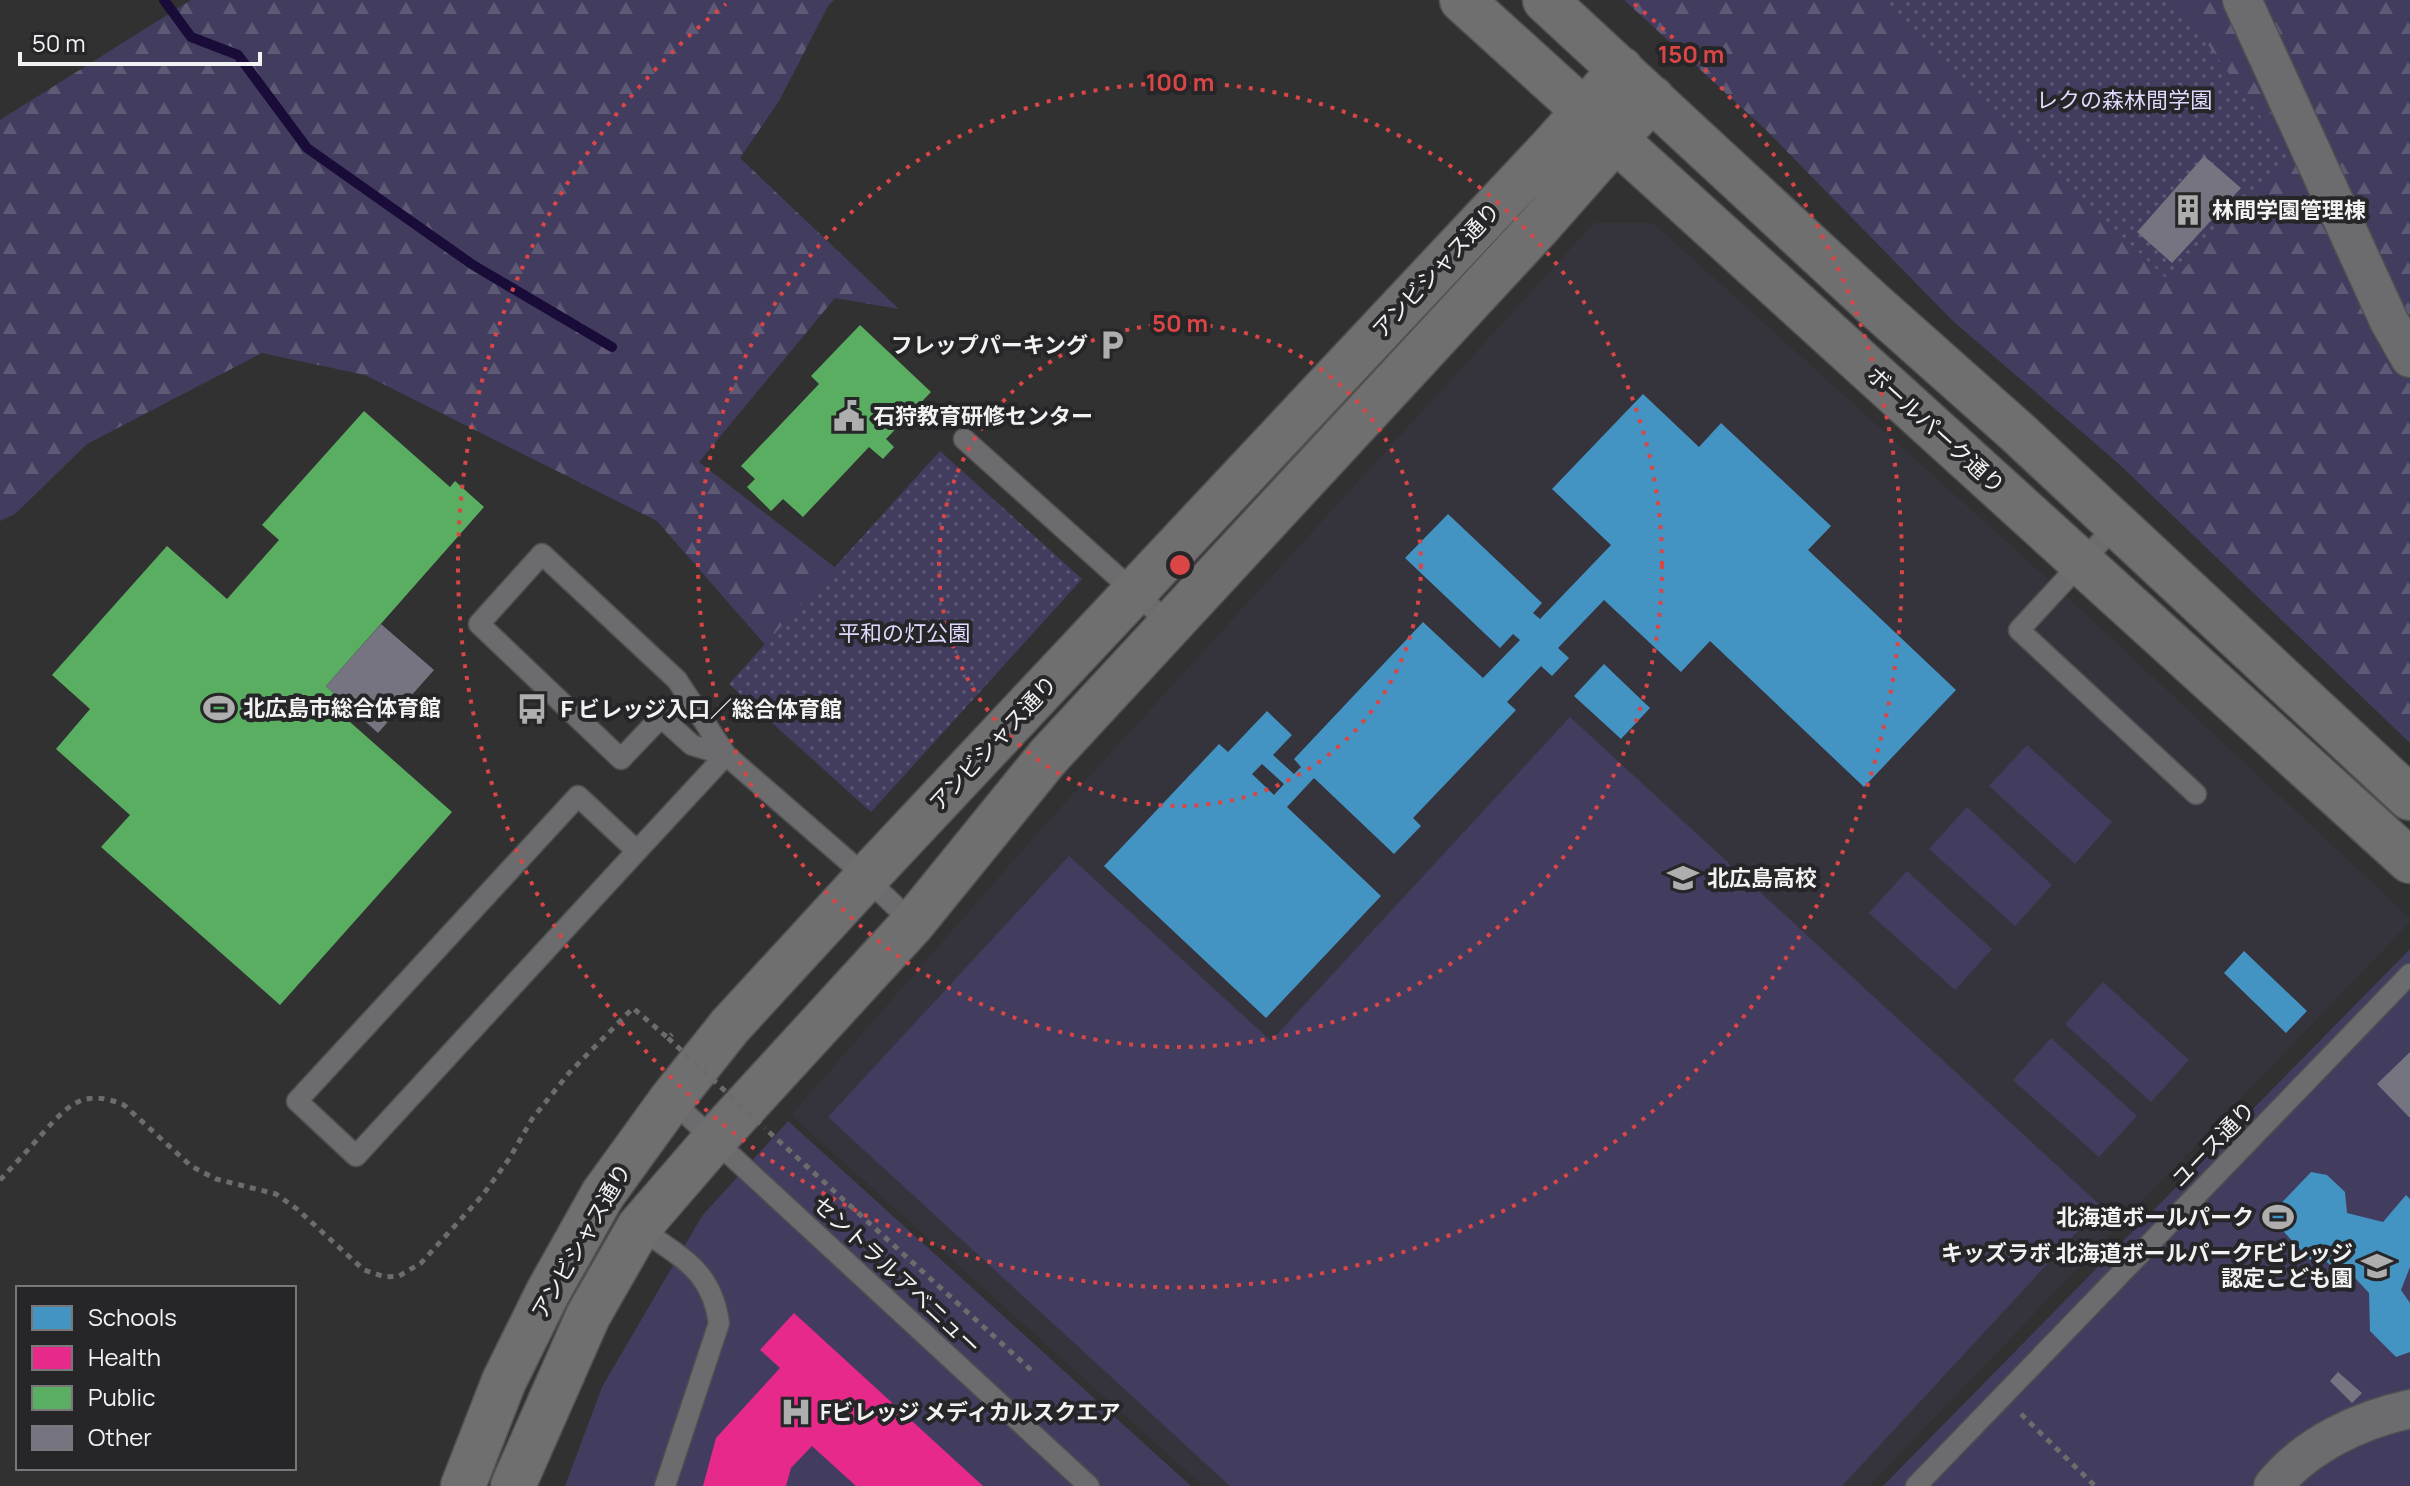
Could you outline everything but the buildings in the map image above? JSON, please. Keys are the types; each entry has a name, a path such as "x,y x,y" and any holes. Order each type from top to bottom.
{"street":[{"name":"ボールパーク通り","path":"1462,0 2410,861"},
{"path":"1545,0 2117,524 2410,798"},
{"path":"2242,0 2389,321 2410,358"},
{"name":"アンビシャス通り","path":"463,1486 504,1381 548,1292 603,1194 671,1100 730,1026 1585,111 1636,84"},
{"name":"アンビシャス通り","path":"513,1486 588,1316 639,1227 715,1139 913,923 1047,758 1617,140 1636,84"},
{"path":"2273,1486 2296,1462 2325,1441 2365,1422 2410,1409"}],"lane":[{"path":"964,439 1170,624"},
{"path":"2117,524 2019,630 2196,794"},
{"path":"726,755 692,745 661,717 621,759 479,624 542,554 677,680 726,755 913,923"},
{"path":"637,851 578,796 297,1101 356,1156 726,755"},
{"name":"ユース通り","path":"1916,1486 2410,974"},
{"name":"セントラルアベニュー","path":"671,1100 1089,1486"},
{"path":"639,1227 703,1276 716,1300 719,1323 665,1486"}],"path":[{"path":"668,1038 1031,1370"},
{"path":"2014,1407 2095,1486"}],"shaded area":[{"name":"北広島高校","path":"1594,223 1653,223 2058,588 2410,918 2410,922 1869,1486 1203,1486 791,1115 1033,838"}],"green space":[{"path":"191,0 834,0 779,101 740,158 899,309 835,298 699,462 846,576 774,655 657,521 365,375 262,353 87,444 15,514 0,521 0,120"},
{"path":"1624,0 2410,0 2410,743 2119,464 1953,321 1766,130"},
{"name":"レクの森林間学園","path":"1876,0 2175,0 2289,155 2171,283"},
{"name":"平和の灯公園","path":"940,451 1082,579 871,812 729,684"},
{"path":"1570,717 2101,1206 1842,1486 1230,1486 828,1117 1069,856 1271,1041"},
{"path":"2027,745 2112,822 2075,864 1989,786"},
{"path":"1967,807 2052,885 2015,926 1929,849"},
{"path":"1907,871 1992,949 1955,990 1869,913"},
{"name":"北海道ボールパーク","path":"2410,949 2410,1486 1883,1486"},
{"path":"2103,982 2189,1060 2151,1102 2065,1024"},
{"path":"2051,1038 2137,1116 2099,1157 2013,1080"},
{"path":"788,1121 1191,1486 565,1486 602,1387 702,1216"}],"waterway":[{"path":"164,0 191,37 238,55 307,148 473,265 612,347"}],"place":[{"name":"林間学園管理棟","path":"2188,210"},
{"name":"フレップパーキング","path":"1112,345"},
{"name":"石狩教育研修センター","path":"849,416"},
{"name":"北広島市総合体育館","path":"219,708"},
{"name":"Ｆビレッジ入口／総合体育館","path":"532,709"},
{"name":"北広島高校","path":"1683,878"},
{"name":"北海道ボールパーク","path":"2278,1217"},
{"name":"キッズラボ 北海道ボールパークFビレッジ 認定こども園","path":"2377,1266"},
{"name":"Fビレッジ メディカルスクエア","path":"796,1412"}]}
